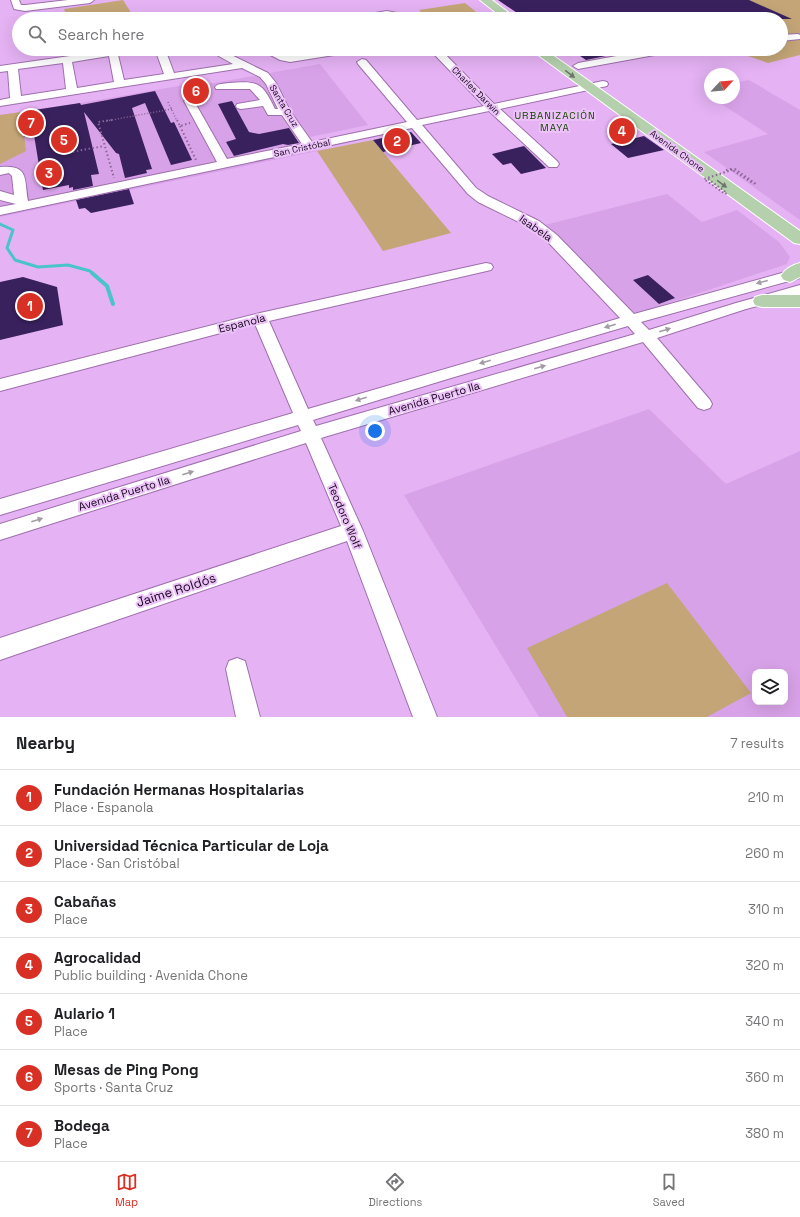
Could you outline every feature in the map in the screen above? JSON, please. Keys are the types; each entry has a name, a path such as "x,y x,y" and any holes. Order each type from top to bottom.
{"main road":[{"path":"485,0 501,12"},
{"path":"473,4 484,12"},
{"name":"Avenida Chone","path":"545,56 588,88 799,235"},
{"name":"Avenida Chone","path":"564,56 726,170 799,235"},
{"path":"762,301 800,301"}],"street":[{"path":"15,0 17,7 50,10 90,0"},
{"path":"31,8 32,12"},
{"path":"788,38 798,37"},
{"path":"0,69 90,56"},
{"path":"114,56 120,84"},
{"path":"163,56 170,76"},
{"name":"Santa Cruz","path":"225,56 264,75 271,83 304,147"},
{"path":"280,56 290,59 306,56"},
{"name":"Charles Darwin","path":"441,56 492,108 553,164"},
{"path":"578,66 632,56"},
{"path":"67,59 72,92"},
{"name":"Isabela","path":"362,62 472,191 483,199 534,224 552,238 646,336 704,404"},
{"path":"0,103 244,65"},
{"path":"13,67 16,101"},
{"name":"San Cristóbal","path":"2,210 21,203 224,164 604,84"},
{"path":"220,88 250,85 260,91 274,118 285,111"},
{"path":"231,97 260,91"},
{"path":"189,101 224,164"},
{"path":"241,106 266,102"},
{"path":"0,171 6,169 17,171 19,175 21,203 0,195"},
{"name":"Espanola","path":"0,385 260,318 486,267"},
{"name":"Avenida Puerto Ila","path":"0,507 446,373 734,290 798,277"},
{"name":"Avenida Puerto Ila","path":"0,532 310,435 762,301 798,277"},
{"name":"Teodoro Wolf","path":"260,318 353,532 425,717"},
{"name":"Jaime Roldós","path":"0,649 353,532"},
{"path":"237,669 248,717"}],"path":[{"path":"168,102 196,161"},
{"path":"115,182 98,122 172,109"},
{"path":"180,126 200,121"},
{"path":"61,154 104,146"},
{"path":"708,179 727,193 725,194 704,179 735,169 756,184 754,184 731,168 726,170"}],"shaded area":[{"path":"123,0 131,12 65,12 64,9"},
{"path":"620,0 800,0 800,55 768,63 748,56 788,56 788,12 722,12"},
{"path":"465,3 476,12 421,12 419,10"},
{"path":"320,64 368,125 310,137 317,151 0,217 0,115 190,84 214,83"},
{"path":"749,80 800,110 800,220 704,152 768,134 721,104 740,104 740,82"},
{"path":"21,112 26,151 0,164 0,115"},
{"path":"373,140 451,233 383,251 317,151"},
{"path":"667,194 702,222 737,210 779,242 790,257 787,264 630,316 541,226"},
{"path":"649,409 726,484 800,451 800,717 539,717 404,495"},
{"path":"667,583 751,693 707,717 567,717 527,648"}],"building":[{"path":"498,0 749,0 776,12 516,12"},
{"path":"580,56 606,56 586,60"},
{"path":"155,91 171,123 174,122 192,160 171,165 145,103 132,108 152,169 146,170 147,173 125,178 119,154 116,153 84,112 99,174 91,175 93,186 73,190 73,187 69,188 69,185 43,190 34,135 24,137 21,112 80,103 81,105"},
{"path":"232,101 249,132 259,134 289,128 299,143 288,145 283,144 234,156 226,142 236,139 218,104"},
{"path":"411,132 421,143 383,152 373,140"},
{"path":"644,136 664,150 628,158 611,144"},
{"path":"524,146 546,168 521,174 511,163 503,165 492,154"},
{"path":"129,189 134,204 91,213 85,208 79,209 76,200"},
{"path":"648,275 675,298 659,304 633,280"},
{"path":"23,277 57,287 63,325 0,340 0,282"}],"waterway":[{"path":"0,224 13,230 7,248 15,260 38,267 68,265 90,271 92,273"},
{"path":"92,273 107,286 113,304"}],"place":[{"name":"Mesas de Ping Pong","path":"196,91"},
{"name":"Bodega","path":"31,123"},
{"name":"Agrocalidad","path":"622,131"},
{"name":"Aulario 1","path":"64,140"},
{"name":"Universidad Técnica Particular de Loja","path":"397,141"},
{"name":"Cabañas","path":"49,173"},
{"name":"Fundación Hermanas Hospitalarias","path":"30,306"}],"district":[{"name":"URBANIZACIÓN MAYA","path":"555,120"}]}
